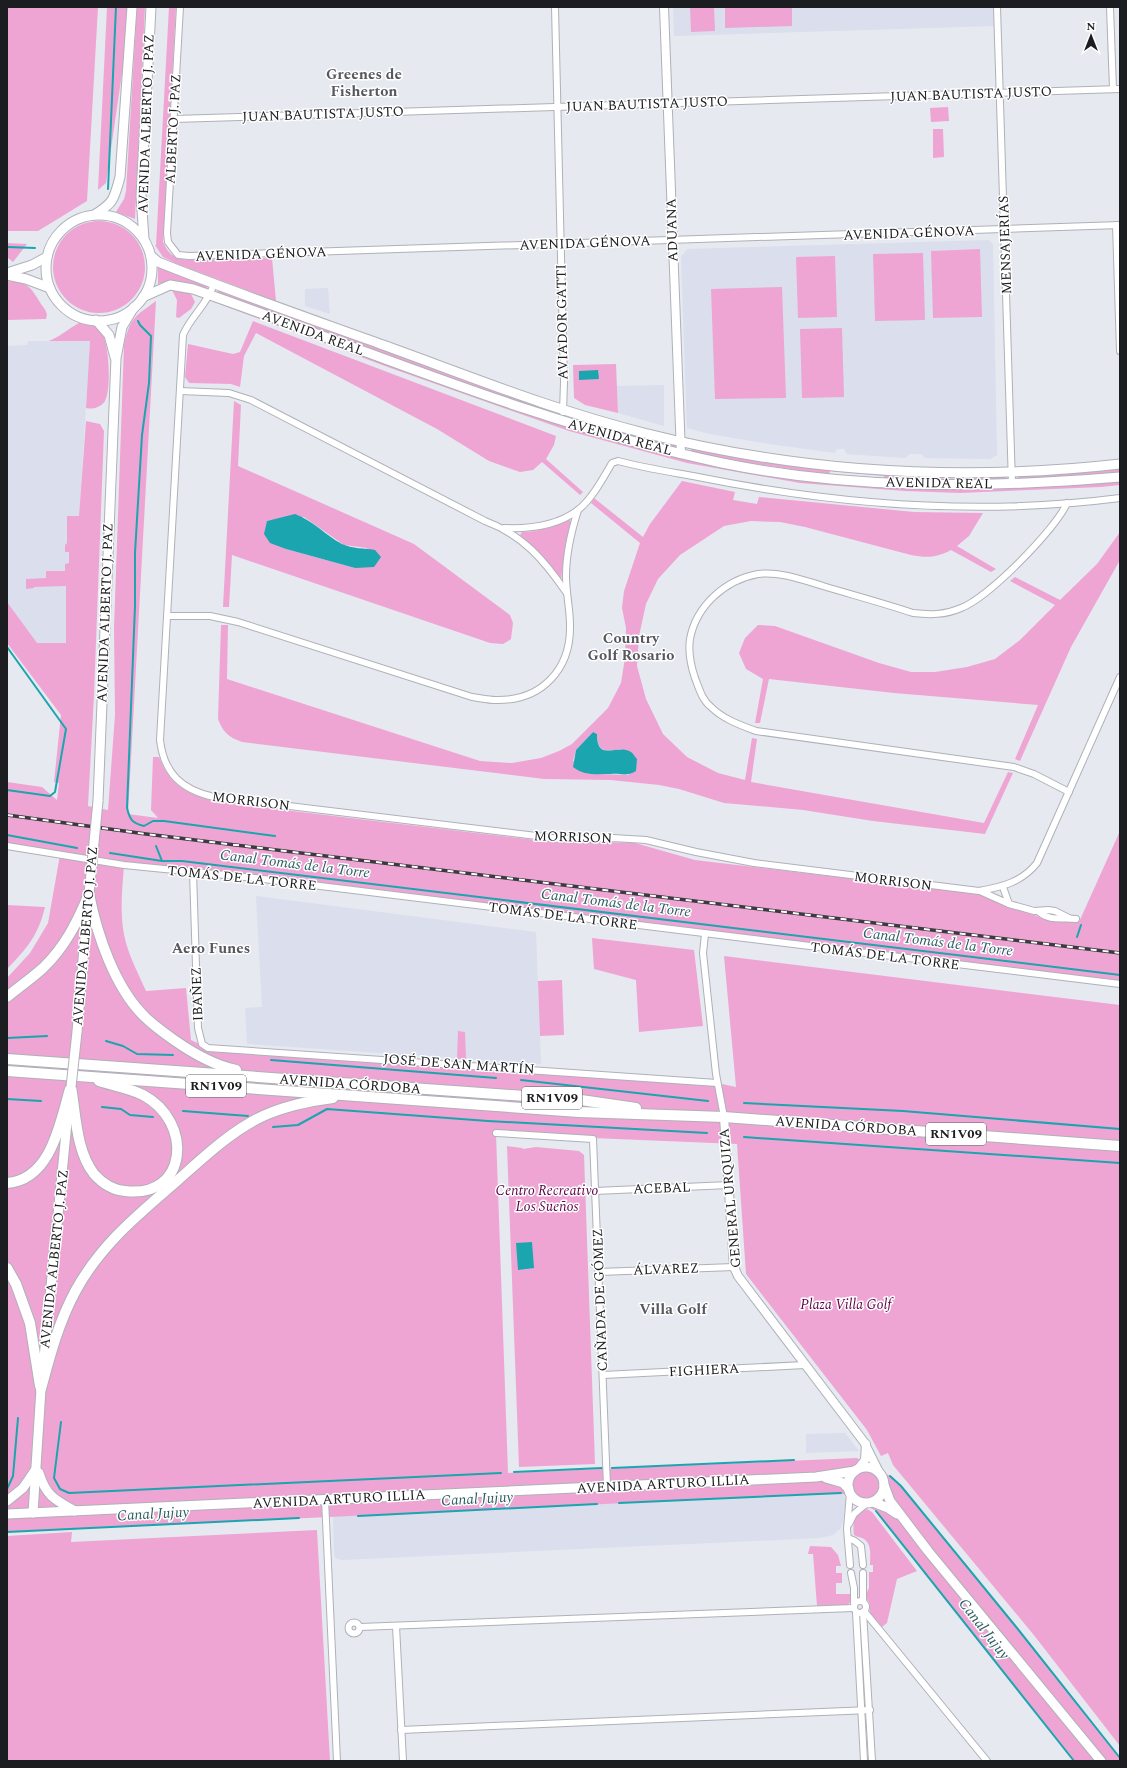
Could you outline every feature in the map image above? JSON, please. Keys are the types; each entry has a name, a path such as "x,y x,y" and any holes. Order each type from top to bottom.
{"main road":[{"name":"AVENIDA ALBERTO J. PAZ","path":"93,215 108,207 115,196 120,177 132,7"},
{"name":"AVENIDA ALBERTO J. PAZ","path":"144,240 141,196 151,7"},
{"path":"93,215 105,215 117,218 132,227 144,240 151,256 152,272 150,281 143,297 134,307 123,315 110,319 96,320 78,316 69,311 55,297 50,288 46,273 47,257 51,245 58,234 71,223 93,215"},
{"name":"AVENIDA REAL","path":"151,256 158,262 214,284 563,409 643,433 680,441 779,459 842,467 933,472 1012,472 1120,464"},
{"path":"7,274 32,265 47,257"},
{"path":"7,274 50,288"},
{"name":"AVENIDA REAL","path":"143,297 170,285 182,286 562,422 631,442 740,466 843,480 937,485 1012,484 1120,477"},
{"name":"AVENIDA ALBERTO J. PAZ","path":"33,1513 41,1389 77,1032 98,801 116,358 122,328 134,307"},
{"name":"AVENIDA ALBERTO J. PAZ","path":"96,320 108,335 116,358"},
{"path":"7,997 44,967 66,942 76,924 89,894"},
{"path":"89,894 99,936 113,969 144,1017 190,1052 218,1066 268,1078"},
{"name":"AVENIDA CÓRDOBA","path":"7,1059 581,1100 692,1115"},
{"name":"AVENIDA CÓRDOBA","path":"7,1071 579,1112 724,1117 1120,1146"},
{"path":"7,1079 42,1073"},
{"path":"71,1087 82,1150 88,1164 102,1182 122,1191 142,1192 151,1189 167,1177 176,1161 178,1140 170,1119 161,1107 143,1095 128,1089 81,1076"},
{"path":"7,1183 26,1178 37,1170 46,1158 60,1124 71,1087"},
{"path":"41,1389 52,1346 76,1289 97,1257 122,1228 204,1157 238,1130 262,1117 286,1107 352,1095"},
{"path":"7,1268 16,1284 30,1323 41,1389"},
{"path":"7,1501 23,1488 37,1468"},
{"path":"37,1468 47,1492 53,1498 75,1511"},
{"path":"903,1519 888,1508 870,1502 857,1500 849,1491 850,1479 857,1470 870,1468 880,1474 888,1496 903,1519 1101,1761"},
{"name":"AVENIDA ARTURO ILLIA","path":"7,1514 816,1476 857,1470"},
{"name":"AVENIDA ARTURO ILLIA","path":"816,1476 836,1480 849,1491"},
{"path":"870,1502 881,1495 884,1485"}],"street":[{"name":"ALBERTO J. PAZ","path":"172,250 168,242 167,233 181,7"},
{"name":"AVIADOR GATTI","path":"555,7 561,244 562,422"},
{"name":"ADUANA","path":"664,7 681,454"},
{"name":"MENSAJERÍAS","path":"997,7 1012,484"},
{"path":"1110,7 1113,89"},
{"name":"JUAN BAUTISTA JUSTO","path":"174,119 1120,89"},
{"path":"1118,225 1120,351"},
{"name":"AVENIDA GÉNOVA","path":"172,250 178,255 189,256 1118,225"},
{"path":"214,284 210,295 183,335 167,616 210,616 238,622 472,697 497,700 529,694 545,686 567,654 570,641 567,594 567,560 578,510"},
{"path":"180,391 229,393 251,400 485,521 504,528 524,542 538,555 567,594"},
{"path":"504,528 522,529 540,526 556,522 578,510 591,495 612,463 618,461 737,485 863,501 998,507 1120,498"},
{"path":"1067,503 1063,514 1006,575 978,599 962,608 932,615 913,612 798,579 769,573 744,577 719,591 704,609 690,640 690,664 700,692 710,707 734,722 756,731 1014,767 1034,774 1069,792 1120,677"},
{"name":"MORRISON","path":"167,616 160,740 165,762 173,775 192,791 214,797 561,839 613,838 646,840 696,852 754,863 979,891 1009,904 1038,912 1048,910 1055,911 1076,920"},
{"name":"MORRISON","path":"979,891 1003,887 1030,871 1037,863 1069,792"},
{"name":"TOMÁS DE LA TORRE","path":"7,846 124,865 255,878 1120,984"},
{"name":"IBAÑEZ","path":"193,872 198,1028 202,1044"},
{"path":"1003,887 1009,904"},
{"name":"GENERAL URQUIZA","path":"705,934 703,953 718,1083 724,1117 734,1267 738,1276 866,1444 880,1474"},
{"name":"JOSÉ DE SAN MARTÍN","path":"202,1044 208,1048 217,1049 718,1083"},
{"name":"CAÑADA DE GÓMEZ","path":"496,1134 593,1139 607,1486"},
{"name":"ACEBAL","path":"595,1191 728,1185"},
{"name":"ÁLVAREZ","path":"598,1272 734,1267"},
{"name":"FIGHIERA","path":"603,1375 805,1365"},
{"path":"857,1470 865,1460 866,1444"},
{"path":"849,1491 847,1530 850,1566"},
{"path":"325,1499 337,1761"},
{"path":"847,1530 854,1514 870,1502"},
{"path":"848,1538 861,1546 863,1565"},
{"path":"360,1628 858,1609 866,1606 863,1601 863,1572"},
{"path":"850,1573 858,1609 864,1761"},
{"path":"853,1582 863,1582"},
{"path":"863,1601 857,1601 870,1710 872,1761"},
{"path":"858,1609 987,1761"},
{"path":"396,1626 403,1761"},
{"path":"401,1730 870,1710"}],"shaded area":[{"path":"673,7 993,7 994,26 674,36"},
{"path":"989,240 993,244 997,455 990,459 925,458 921,454 910,454 905,458 847,454 844,449 837,449 835,453 769,444 710,434 687,428 681,257 687,249"},
{"path":"328,288 330,314 305,306 305,289"},
{"path":"28,341 90,341 75,583 71,705 7,617 7,346 27,345"},
{"path":"664,385 664,426 618,413 617,386"},
{"path":"256,896 536,932 541,1064 247,1044 245,1008 262,1007"},
{"path":"845,1433 859,1451 806,1453 806,1434"},
{"path":"840,1489 846,1500 843,1522 840,1529 833,1535 819,1538 342,1560 335,1558 334,1553 333,1516"}],"green space":[{"path":"7,7 98,7 87,201 38,231 7,231"},
{"path":"107,7 128,7 127,39 106,183 98,190"},
{"path":"137,7 145,7 135,219 116,212 124,199 126,191"},
{"path":"169,7 176,7 163,242 167,250 172,255 188,260 272,258 276,301 177,264 163,257 155,245"},
{"path":"690,7 714,7 715,31 691,32"},
{"path":"725,7 792,7 792,26 725,28"},
{"path":"948,107 949,121 931,122 930,108"},
{"path":"933,129 943,129 944,157 933,158"},
{"path":"99,221 117,224 132,234 142,249 145,267 142,285 132,300 117,310 99,313 81,310 66,300 56,285 53,267 56,249 66,234 81,224"},
{"path":"7,243 27,244 13,262 7,257"},
{"path":"980,249 982,317 933,318 931,251"},
{"path":"923,253 925,320 875,321 873,254"},
{"path":"835,256 837,317 798,318 796,257"},
{"path":"158,265 209,284 206,291 188,284 177,282 158,284"},
{"path":"7,281 28,286 45,310 47,315 46,319 7,320"},
{"path":"782,287 786,398 715,399 711,289"},
{"path":"218,289 553,410 552,413 550,414 217,295"},
{"path":"172,290 190,292 195,302 191,309 179,318 176,317 177,300"},
{"path":"210,295 475,392 725,464 887,483 1120,477 1120,485 960,493 905,491 800,483 687,463 569,431 385,366 214,302"},
{"name":"Plaza Villa Golf","path":"156,301 128,814 158,818 151,810 153,757 159,757 163,767 174,782 188,792 217,802 544,841 635,843 695,860 981,894 1047,920 1079,922 1120,831 1120,984 124,866 122,885 122,924 126,943 146,991 186,988 191,1040 208,1048 717,1083 736,1087 724,956 1120,1005 1120,1746 1033,1634 893,1465 888,1453 881,1456 867,1430 746,1274 737,1144 496,1134 508,1473 857,1458 890,1476 901,1486 1017,1628 1120,1758 1120,1761 1074,1761 876,1511 841,1493 7,1532 7,978 30,953 48,923 60,855 7,846 7,782 42,787 57,800 59,783 54,782 61,715 7,643 7,602 37,643 66,643 66,586 34,587 26,589 26,579 46,578 46,571 65,571 65,564 69,563 69,552 65,552 65,545 67,543 67,516 79,516 86,421 100,424 104,431 94,695 88,806 108,810 115,715 114,628 124,345 131,323 138,315"},
{"path":"84,321 97,326 103,334 106,343 109,376 105,401 99,406 91,409 86,408 90,341 49,341"},
{"path":"253,321 556,436 554,445 546,459 583,492 580,495 542,462 533,470 520,472 489,461 437,429 256,333 244,356 240,387 231,384 189,383 185,377 188,344 233,354 240,352"},
{"path":"842,328 844,397 802,398 800,329"},
{"path":"616,364 618,413 585,405 574,398 573,365"},
{"path":"234,401 241,405 238,466 414,544 510,615 513,623 511,639 503,644 490,643 232,555 229,607 223,607","holes":["304,517 344,545 367,548 355,568 286,549 267,521"]},
{"path":"580,418 676,444 675,450 577,422"},
{"path":"691,447 921,474 920,478 974,479 975,475 1006,476 1006,480 884,480 884,476 830,471 829,475 710,457 691,452"},
{"path":"1120,467 1120,475 1017,480 1019,474"},
{"path":"682,481 735,492 733,500 757,504 759,497 914,512 983,513 969,536 957,546 996,569 991,572 951,550 936,556 916,556 805,527 780,522 751,521 724,526 680,555 658,579 646,604 639,636 637,666 646,699 663,734 687,757 718,773 745,780 752,738 757,739 751,782 984,823 1008,772 1013,773 985,834 873,821 803,810 724,803 679,789 659,785 611,780 544,779 242,742 227,734 220,724 218,719 221,625 228,625 227,679 480,761 512,763 541,758 559,751 572,744 608,708 621,683 625,658 626,628 622,608 624,591 640,543 591,503 594,498 643,537 650,524","holes":["593,732 597,734 599,745 604,750 622,749 629,775 603,774 573,761 576,750"]},
{"path":"569,519 572,523 566,541 561,580 539,552 520,535 522,532 546,528"},
{"path":"1120,532 1120,560 1071,647 1020,761 1015,759 1038,705 894,693 769,679 760,723 755,723 763,679 746,669 739,653 745,638 758,625 775,626 879,663 911,672 935,672 967,667 995,659 1020,640 1055,605 1010,581 1015,577 1060,600 1097,564"},
{"path":"7,905 45,907 39,926 31,941 7,969"},
{"path":"592,938 694,950 703,1026 639,1032 636,980 594,969"},
{"path":"562,980 564,1035 540,1036 538,981"},
{"path":"458,1031 465,1032 466,1059 457,1059"},
{"name":"Centro Recreativo Los Sueños","path":"507,1146 523,1149 536,1147 579,1151 584,1155 595,1464 519,1467"},
{"path":"867,1509 872,1512 917,1571 897,1579 887,1623 882,1627 870,1613 869,1602 865,1596 869,1588 869,1572 873,1572 873,1565 870,1565 869,1547 867,1541 854,1535 854,1522 857,1515 863,1510"},
{"path":"317,1530 330,1761 7,1761 7,1536 72,1532 71,1542"},
{"path":"810,1546 831,1547 838,1555 841,1566 836,1566 836,1573 842,1573 842,1583 836,1583 836,1594 850,1594 852,1599 848,1605 817,1606 813,1554 808,1554"}],"water":[{"path":"598,370 599,379 579,380 579,371"},
{"path":"295,514 308,520 346,546 375,550 381,557 374,567 355,568 286,549 270,543 264,534 267,521"},
{"path":"593,732 597,734 600,748 604,750 620,749 632,753 637,759 636,771 626,774 591,774 582,772 573,767 576,750"},
{"path":"532,1242 534,1268 518,1270 516,1243"}],"waterway":[{"path":"108,189 116,7"},
{"path":"7,247 35,248"},
{"path":"138,321 151,336 149,383 142,435 135,553 135,606 127,808 132,820 137,824 144,826 153,821 164,821 275,836"},
{"path":"7,647 66,729 55,792 50,796 7,790"},
{"name":"Canal Tomás de la Torre","path":"7,835 77,848"},
{"path":"156,846 162,861"},
{"name":"Canal Tomás de la Torre","path":"110,853 162,861 182,861 1120,975"},
{"path":"1077,937 1081,925"},
{"path":"7,1038 47,1036"},
{"path":"106,1041 123,1046 137,1054 173,1055"},
{"path":"271,1060 496,1078"},
{"path":"521,1080 708,1101"},
{"path":"7,1099 41,1101"},
{"path":"744,1103 903,1111 1120,1129"},
{"path":"102,1107 121,1109 130,1115 153,1117"},
{"path":"273,1127 298,1125 327,1109 488,1121 707,1133"},
{"path":"183,1111 248,1116"},
{"path":"744,1137 1120,1163"},
{"path":"7,1489 13,1476 18,1418"},
{"path":"61,1422 54,1478 60,1489 69,1493 501,1473"},
{"path":"612,1468 794,1460"},
{"path":"514,1472 602,1468"},
{"path":"890,1476 901,1486 1017,1628 1120,1758"},
{"name":"Canal Jujuy","path":"619,1503 841,1493"},
{"name":"Canal Jujuy","path":"358,1516 597,1504"},
{"name":"Canal Jujuy","path":"876,1511 1074,1761"},
{"name":"Canal Jujuy","path":"7,1532 299,1518"}],"railway":[{"path":"7,815 146,834 1120,953"}],"district":[{"name":"Greenes de Fisherton","path":"364,82"},
{"name":"Country Golf Rosario","path":"631,646"},
{"name":"Aero Funes","path":"211,948"},
{"name":"Villa Golf","path":"673,1309"}]}
